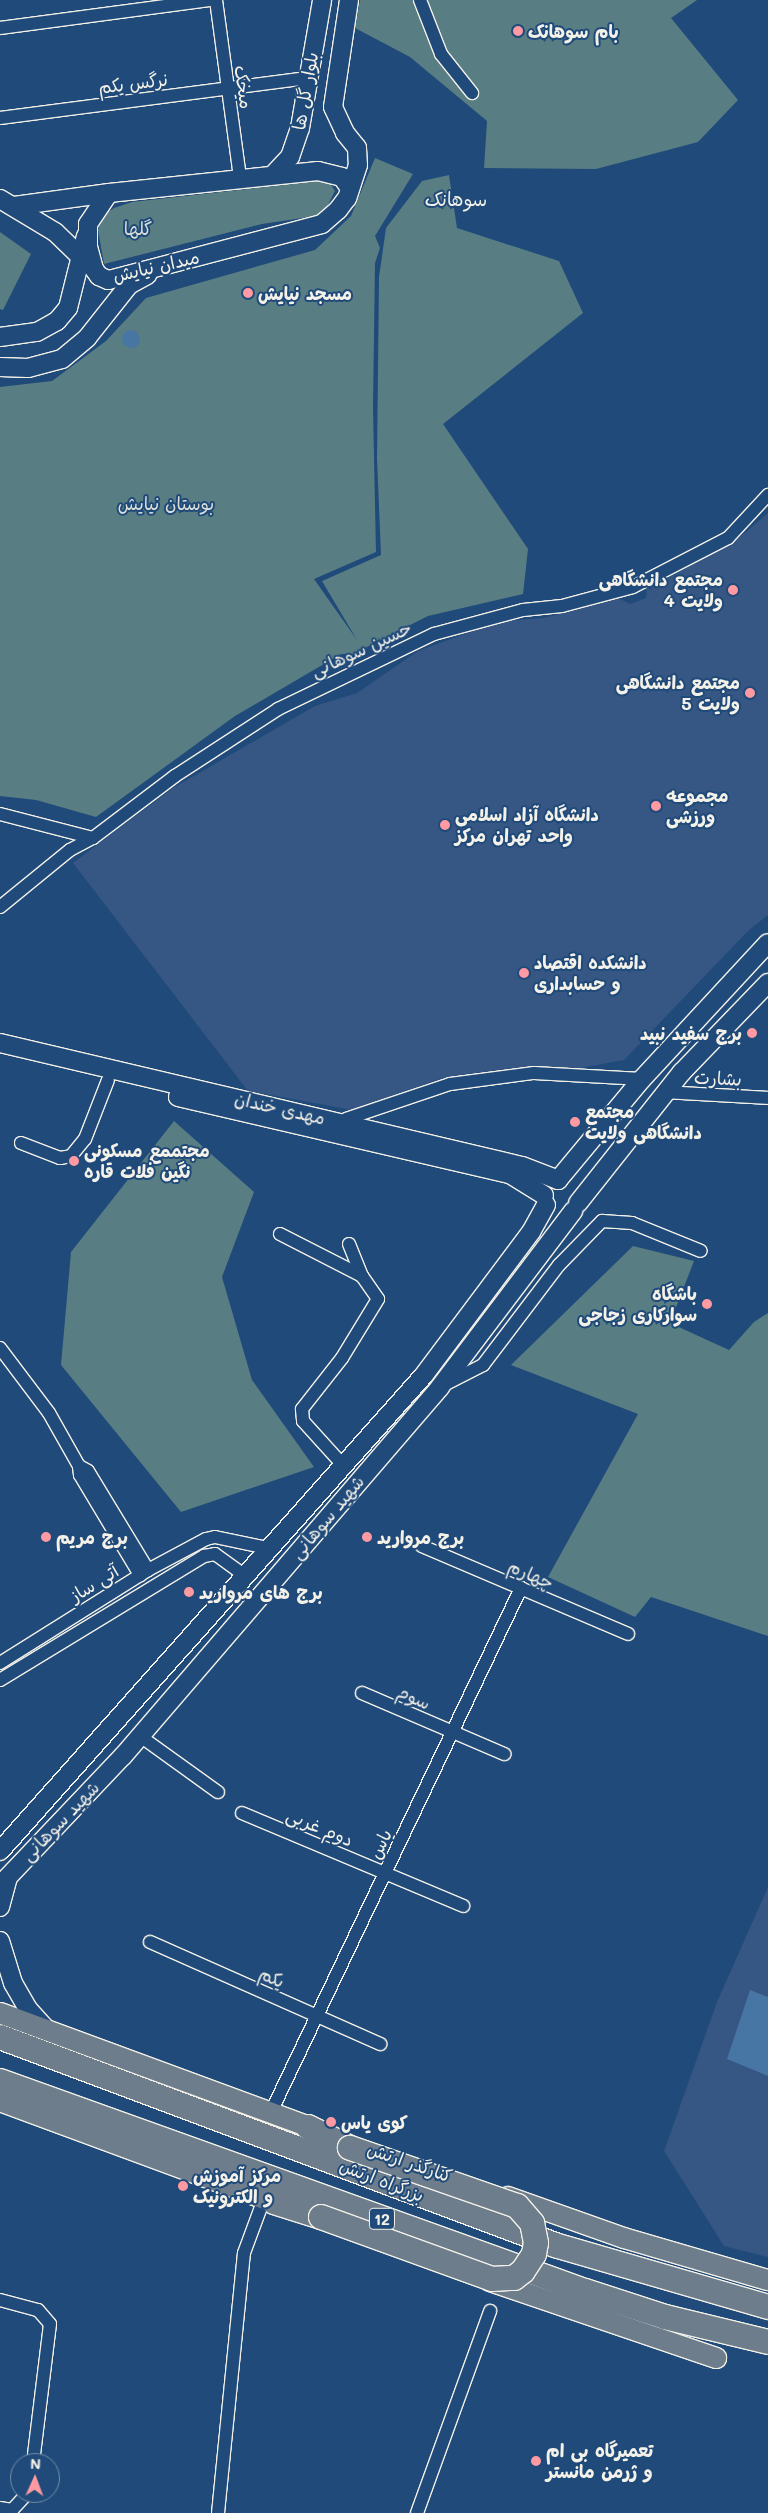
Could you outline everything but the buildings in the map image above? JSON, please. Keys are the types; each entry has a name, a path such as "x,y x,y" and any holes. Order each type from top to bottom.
{"highway":[{"name":"بزرگراه ارتش","path":"0,2037 555,2245 768,2306"},
{"name":"بزرگراه ارتش","path":"0,2081 532,2273 665,2316 768,2342"},
{"path":"269,2201 321,2217 492,2280 514,2278 523,2272 534,2254 536,2243 532,2223 517,2206 350,2148 308,2127"}],"main road":[{"name":"بلوار گل ها","path":"273,175 290,157 300,128 307,78 322,0"},
{"name":"بلوار گل ها","path":"349,0 333,107 345,133 357,148 358,165 349,187"},
{"path":"7,202 318,171 342,177 349,187"},
{"name":"میدان نیایش","path":"86,236 94,269 99,276 108,280 322,224 347,198 349,187"},
{"path":"0,337 37,332 57,321 68,308 79,257 86,236 96,208 109,193"},
{"path":"7,202 55,232 79,257 94,269"},
{"path":"0,367 28,368 62,359 87,338 129,285 165,264"},
{"path":"558,1180 569,1181 577,1188 576,1207 558,1214 545,1200 549,1185 558,1180 642,1079 768,943"},
{"name":"شهید سوهانی","path":"0,1907 8,1877 74,1809 140,1736 440,1387 665,1092 768,983"},
{"name":"مهدی خندان","path":"0,1043 512,1163 558,1180"},
{"name":"مهدی خندان","path":"0,1054 510,1174 545,1200"},
{"name":"شهید سوهانی","path":"0,1850 57,1790 244,1574 424,1375 531,1232 545,1200"},
{"path":"424,1375 440,1387"},
{"path":"57,1790 74,1809"},
{"path":"0,1941 13,1983 28,2009 46,2029"},
{"name":"کنارگذر ارتش","path":"0,2012 270,2114 590,2227 768,2280"},
{"path":"0,2095 44,2117"},
{"path":"0,2101 269,2201 664,2342 716,2358 665,2316"},
{"path":"634,2269 717,2283 768,2280"},
{"path":"664,2342 726,2332"}],"street":[{"path":"0,28 211,0"},
{"name":"میخک","path":"216,0 226,89 240,178"},
{"path":"420,0 441,54 472,94"},
{"name":"نرگس یکم","path":"0,118 307,78"},
{"name":"حسین سوهانی","path":"0,907 70,850 93,838 175,776 286,705 434,634 523,610 562,606 633,587 728,538 768,495"},
{"path":"0,814 93,838"},
{"path":"346,1118 460,1083 534,1073 642,1079"},
{"path":"21,1142 60,1158 71,1156 85,1140 108,1080"},
{"name":"بشارت","path":"665,1092 768,1098"},
{"path":"440,1387 483,1365 559,1265 602,1221 632,1223 701,1251"},
{"path":"280,1234 362,1276 374,1289 378,1303 342,1358 302,1409 301,1416 342,1464"},
{"path":"349,1244 362,1276"},
{"path":"0,1348 49,1413 79,1466 88,1471 144,1572"},
{"name":"آتی ساز","path":"0,1662 144,1572 206,1539 215,1537 267,1548"},
{"name":"چهارم","path":"422,1546 628,1634"},
{"name":"آتی ساز","path":"0,1680 90,1622 210,1554 215,1554 244,1574"},
{"name":"یاس","path":"270,2114 521,1588"},
{"path":"83,1610 90,1622"},
{"name":"سوم","path":"362,1693 504,1754"},
{"path":"140,1736 218,1792"},
{"name":"دوم غربی","path":"242,1813 463,1906"},
{"name":"یکم","path":"150,1942 380,2044"},
{"path":"218,2513 244,2253 269,2201"},
{"path":"0,2300 38,2310 50,2324 34,2453"},
{"path":"417,2513 490,2311"},
{"path":"0,2508 12,2510 19,2503"}],"shaded area":[{"path":"131,330 137,333 140,339 137,345 131,348 125,345 122,339 125,333"},
{"name":"دانشگاه آزاد اسلامی واحد تهران مرکز","path":"768,513 768,915 748,931 624,1060 575,1069 513,1068 445,1077 352,1110 248,1091 73,863 173,788 315,706 357,693 418,651 500,621 544,618 618,598 630,604 646,598 647,586 676,574 741,536"},
{"path":"768,1887 768,2257 724,2246 664,2151 717,2002"},
{"path":"750,1990 768,1997 768,2076 727,2059"}],"green space":[{"path":"360,0 697,0 671,18 738,100 698,142 596,169 484,168 487,121 410,57 355,28"},
{"name":"بوستان نیایش","path":"375,158 413,174 375,236 380,248 375,263 373,408 376,552 314,579 357,640 322,581 381,555 377,459 379,277 386,228 422,181 449,175 457,228 559,261 583,313 443,424 528,549 523,594 428,616 363,649 366,654 341,654 235,716 96,817 36,800 0,796 0,387 52,381 106,341 146,298 315,250 351,216"},
{"name":"گلها","path":"328,180 335,191 327,207 316,216 262,224 104,264 98,230 102,216 114,208 132,202"},
{"path":"0,232 31,254 3,310 0,309"},
{"path":"174,1121 254,1192 222,1277 252,1380 314,1467 181,1512 61,1365 71,1252"},
{"path":"633,1246 694,1261 670,1323 729,1350 754,1322 768,1313 768,1636 651,1597 635,1617 548,1577 638,1414 511,1365"}],"place":[{"name":"بام سوهانک","path":"518,31"},
{"name":"مسجد نیایش","path":"248,293"},
{"name":"مجتمع دانشگاهی ولایت 4","path":"733,590"},
{"name":"مجتمع دانشگاهی ولایت 5","path":"750,693"},
{"name":"مجموعه ورزشی","path":"656,806"},
{"name":"دانشگاه آزاد اسلامی واحد تهران مرکز","path":"445,825"},
{"name":"دانشکده اقتصاد و حسابداری","path":"524,973"},
{"name":"برج سفید نبید","path":"752,1033"},
{"name":"مجتمع دانشگاهی ولایت","path":"575,1122"},
{"name":"مجتممع مسکونی نگین فلات قاره","path":"74,1161"},
{"name":"باشگاه سواركاری زجاجی","path":"707,1304"},
{"name":"برج مریم","path":"46,1537"},
{"name":"برج مروارید","path":"367,1537"},
{"name":"برج های مروارید","path":"189,1592"},
{"name":"کوی یاس","path":"331,2122"},
{"name":"مرکز آموزش و الکترونیک","path":"183,2186"},
{"name":"تعمیرگاه بی ام و ژرمن مانستر","path":"536,2461"}],"district":[{"name":"سوهانک","path":"456,199"}]}
